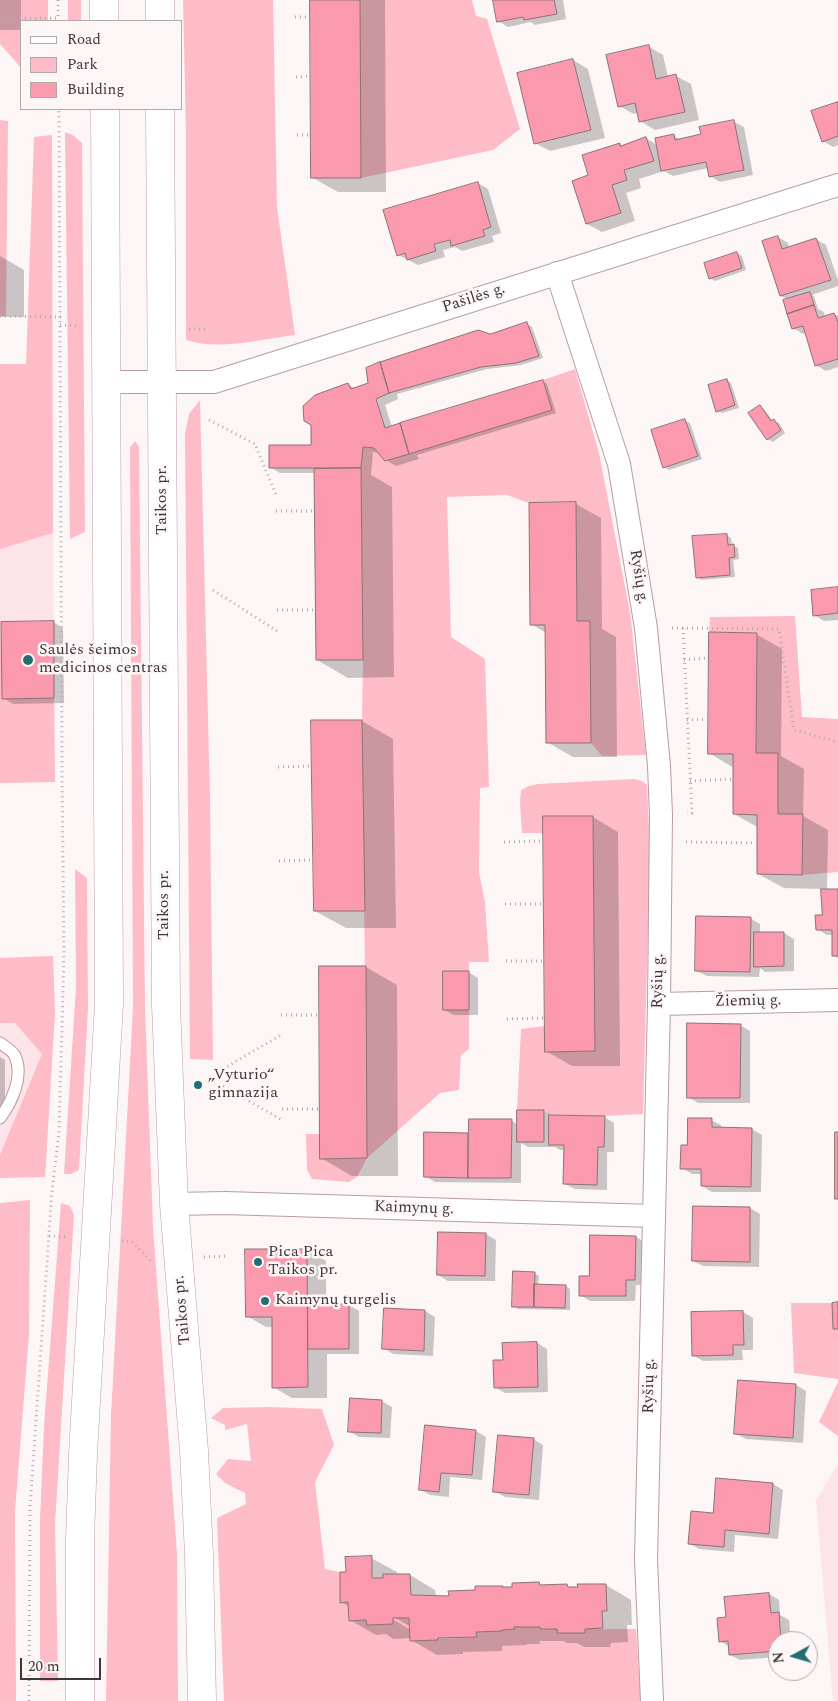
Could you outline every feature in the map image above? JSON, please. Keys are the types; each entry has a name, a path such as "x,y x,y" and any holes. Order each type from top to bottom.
{"main road":[{"path":"104,0 104,20"},
{"path":"160,0 160,20"},
{"path":"80,1701 80,1539 110,1004 105,110"},
{"name":"Taikos pr.","path":"160,110 166,987 174,1204 194,1450 199,1555 202,1701"}],"street":[{"name":"Pašilės g.","path":"106,382 214,382 838,185"},
{"name":"Ryšių g.","path":"558,273 619,464 646,628 659,766 661,814 659,1004 646,1559 652,1701"},
{"name":"Žiemių g.","path":"659,1004 838,1000"},
{"name":"Kaimynų g.","path":"174,1204 225,1203 654,1216"}],"lane":[{"path":"0,1043 15,1056 18,1073 15,1090 6,1110 0,1118"}],"path":[{"path":"0,20 58,20 58,0"},
{"path":"295,17 310,16"},
{"path":"296,77 311,76"},
{"path":"29,1701 30,1508 52,1190 60,1133 64,954 59,110"},
{"path":"297,135 311,135"},
{"path":"0,316 60,317"},
{"path":"209,420 255,444 276,495"},
{"path":"276,511 314,511"},
{"path":"212,590 277,632"},
{"path":"277,610 316,610"},
{"path":"646,628 779,629 794,730 838,742"},
{"path":"661,814 692,813 682,628"},
{"path":"684,660 708,658"},
{"path":"687,720 708,719"},
{"path":"278,767 312,766"},
{"path":"690,781 733,778"},
{"path":"504,842 543,841"},
{"path":"661,842 757,843"},
{"path":"279,861 313,860"},
{"path":"505,904 544,904"},
{"path":"506,961 544,961"},
{"path":"281,1015 319,1015"},
{"path":"507,1019 545,1018"},
{"path":"223,1068 281,1035"},
{"path":"223,1086 282,1120"},
{"path":"282,1109 320,1109"},
{"path":"49,1236 96,1237 132,1242 150,1261 229,1256"}],"shaded area":[{"path":"52,389 55,782 0,783 0,391"},
{"path":"53,956 55,1013 45,1177 0,1178 0,958"},
{"path":"838,1464 838,1701 833,1701 816,1500"}],"green space":[{"path":"0,0 48,0 48,20 20,20 20,67 0,44"},
{"path":"68,0 81,0 81,20 68,20"},
{"path":"183,0 273,0 277,207 295,335 226,344 199,343 186,340 186,134"},
{"path":"360,0 472,0 476,16 487,19 520,129 493,150 361,178"},
{"path":"0,120 8,121 6,316 0,316"},
{"path":"65,132 73,135 82,143 85,532 70,539"},
{"path":"52,135 53,533 0,549 0,364 26,364 34,137"},
{"path":"575,369 599,453 630,612 646,755 602,756 591,743 590,621 577,621 576,502 529,503 507,495 447,497 451,637 485,659 489,787 480,788 479,872 485,902 489,962 469,962 469,971 443,971 443,1010 469,1010 469,1049 461,1055 459,1090 440,1093 367,1158 362,720 361,468 363,447 374,448 386,461 552,410 543,380"},
{"path":"200,400 210,798 213,1060 190,1059 185,434 189,414"},
{"path":"135,441 139,447 145,1009 153,1227 177,1554 178,1701 106,1701 111,1415 133,1007 130,447"},
{"path":"795,616 802,717 838,719 838,872 802,875 803,815 778,814 778,753 756,753 757,633 709,632 710,617"},
{"path":"0,622 2,699 54,698 55,782 0,783"},
{"path":"634,779 642,781 647,785 650,852 643,1114 604,1116 549,1115 544,1110 517,1110 521,1029 545,1026 545,1052 595,1051 593,816 543,816 543,833 522,833 521,790 538,784"},
{"path":"75,869 87,878 88,1008 79,1170 71,1174 64,1174 76,987"},
{"path":"53,956 55,1013 45,1177 0,1178 0,1155 42,1054 15,1023 0,1023 0,958"},
{"path":"306,1134 320,1134 320,1159 367,1158 357,1177 349,1182 312,1179 307,1170"},
{"path":"30,1200 29,1334 15,1511 16,1701 0,1701 0,1203"},
{"path":"61,1203 70,1206 74,1215 55,1524 58,1681 40,1681 40,1519 44,1426"},
{"path":"791,1303 832,1303 833,1329 838,1329 838,1379 794,1373"},
{"path":"838,1382 838,1436 819,1422"},
{"path":"223,1408 322,1409 334,1445 315,1482 325,1569 340,1572 340,1602 348,1602 349,1621 366,1620 367,1625 393,1624 393,1618 409,1618 410,1641 477,1637 476,1632 501,1631 514,1629 514,1627 557,1629 558,1633 585,1633 585,1629 636,1629 641,1701 224,1701 217,1518 246,1504 245,1493 225,1483 216,1474 228,1459 251,1461 247,1424 225,1430 225,1425 211,1418"}],"building":[{"path":"310,0 360,0 361,178 311,178"},
{"path":"493,0 554,0 557,14 524,20 523,17 497,22"},
{"path":"649,45 656,79 676,74 685,112 639,122 635,103 618,107 606,55"},
{"path":"573,59 591,130 534,144 517,73"},
{"path":"838,102 838,136 822,142 811,111"},
{"path":"734,120 744,170 709,177 706,162 661,171 655,138 674,134 675,140 701,134 699,127"},
{"path":"646,137 654,161 624,170 627,180 612,185 621,213 586,224 572,181 588,175 582,155 620,143 620,146"},
{"path":"478,182 491,227 483,230 485,236 451,246 450,240 434,244 436,251 407,260 405,253 397,256 383,210"},
{"path":"778,236 782,249 816,238 831,280 780,296 762,241"},
{"path":"737,252 742,268 709,279 704,263"},
{"path":"810,292 814,305 787,314 783,300"},
{"path":"814,305 818,318 834,313 838,322 838,359 815,366 803,326 792,329 787,314"},
{"path":"527,322 539,356 516,363 481,367 389,393 380,362 478,330 490,334"},
{"path":"380,362 389,393 376,399 385,428 400,423 409,454 385,461 374,448 363,447 361,468 269,468 269,445 311,445 311,425 304,421 303,406 315,395 348,383 351,389 368,383 366,368"},
{"path":"727,379 735,405 716,412 708,385"},
{"path":"543,380 552,410 409,454 400,423"},
{"path":"760,405 771,421 774,419 781,430 767,440 748,413"},
{"path":"685,419 698,456 663,468 651,430"},
{"path":"361,468 363,660 316,660 314,469"},
{"path":"576,502 577,621 590,621 591,743 546,743 545,625 530,625 529,503"},
{"path":"727,534 728,545 734,544 735,557 729,558 730,575 696,578 692,536"},
{"path":"838,587 838,613 813,616 811,590"},
{"name":"Saulės šeimos medicinos centras","path":"54,621 54,698 2,699 1,622"},
{"path":"709,632 757,633 756,753 778,753 778,814 803,814 802,875 757,874 757,815 733,814 733,754 708,754"},
{"path":"311,720 362,720 365,911 314,911"},
{"path":"543,816 593,816 595,1051 545,1052"},
{"path":"821,889 838,889 838,956 832,956 832,930 816,930 815,915 822,915"},
{"path":"696,916 751,917 750,972 695,971"},
{"path":"754,932 784,932 784,966 754,967"},
{"path":"319,966 366,966 367,1158 320,1159"},
{"path":"443,971 469,971 469,1010 443,1010"},
{"path":"687,1023 741,1024 740,1098 687,1098"},
{"path":"517,1110 544,1110 544,1142 517,1142"},
{"path":"549,1115 605,1116 604,1147 598,1147 597,1185 563,1184 564,1145 549,1145"},
{"path":"688,1118 712,1118 712,1127 752,1128 751,1187 701,1186 701,1169 680,1169 681,1145 687,1145"},
{"path":"469,1119 512,1119 511,1178 468,1178"},
{"path":"424,1132 468,1133 468,1178 424,1177"},
{"path":"835,1132 838,1132 838,1199 835,1199"},
{"path":"693,1206 750,1207 750,1262 692,1261"},
{"path":"438,1232 486,1233 485,1276 437,1275"},
{"path":"590,1235 636,1236 635,1280 626,1280 626,1296 579,1296 579,1276 589,1276"},
{"path":"245,1249 307,1249 308,1387 272,1388 272,1317 246,1317"},
{"path":"513,1271 535,1272 534,1307 512,1307"},
{"path":"534,1284 566,1285 565,1308 534,1307"},
{"path":"838,1302 838,1329 833,1329 832,1303"},
{"path":"308,1304 349,1304 349,1349 308,1349"},
{"path":"384,1308 425,1310 424,1351 382,1349"},
{"path":"743,1311 744,1345 733,1345 733,1355 692,1356 691,1312"},
{"path":"537,1342 538,1387 494,1388 493,1360 503,1360 502,1343"},
{"path":"738,1380 796,1384 793,1438 734,1434"},
{"path":"350,1398 382,1400 381,1433 348,1432"},
{"path":"425,1425 476,1430 472,1475 441,1473 439,1492 419,1490"},
{"path":"498,1435 534,1438 529,1495 493,1492"},
{"path":"716,1478 773,1483 769,1534 725,1530 724,1547 688,1544 691,1511 713,1513"},
{"path":"372,1556 372,1578 383,1578 383,1574 410,1574 411,1595 449,1596 448,1591 475,1590 475,1586 512,1587 512,1583 567,1584 568,1587 578,1587 577,1584 606,1584 607,1611 602,1611 603,1628 585,1629 585,1633 557,1633 557,1629 514,1627 515,1629 502,1631 476,1632 477,1637 410,1641 409,1618 393,1618 393,1624 367,1625 366,1620 349,1621 348,1602 340,1603 340,1572 346,1572 345,1557"},
{"path":"769,1593 771,1613 779,1612 780,1631 768,1631 768,1652 729,1655 728,1641 719,1642 717,1618 726,1617 724,1597"}],"place":[{"name":"Saulės šeimos medicinos centras","path":"28,660"},
{"name":"„Vyturio“ gimnazija","path":"198,1085"},
{"name":"Pica Pica Taikos pr.","path":"258,1262"},
{"name":"Kaimynų turgelis","path":"265,1301"}]}
